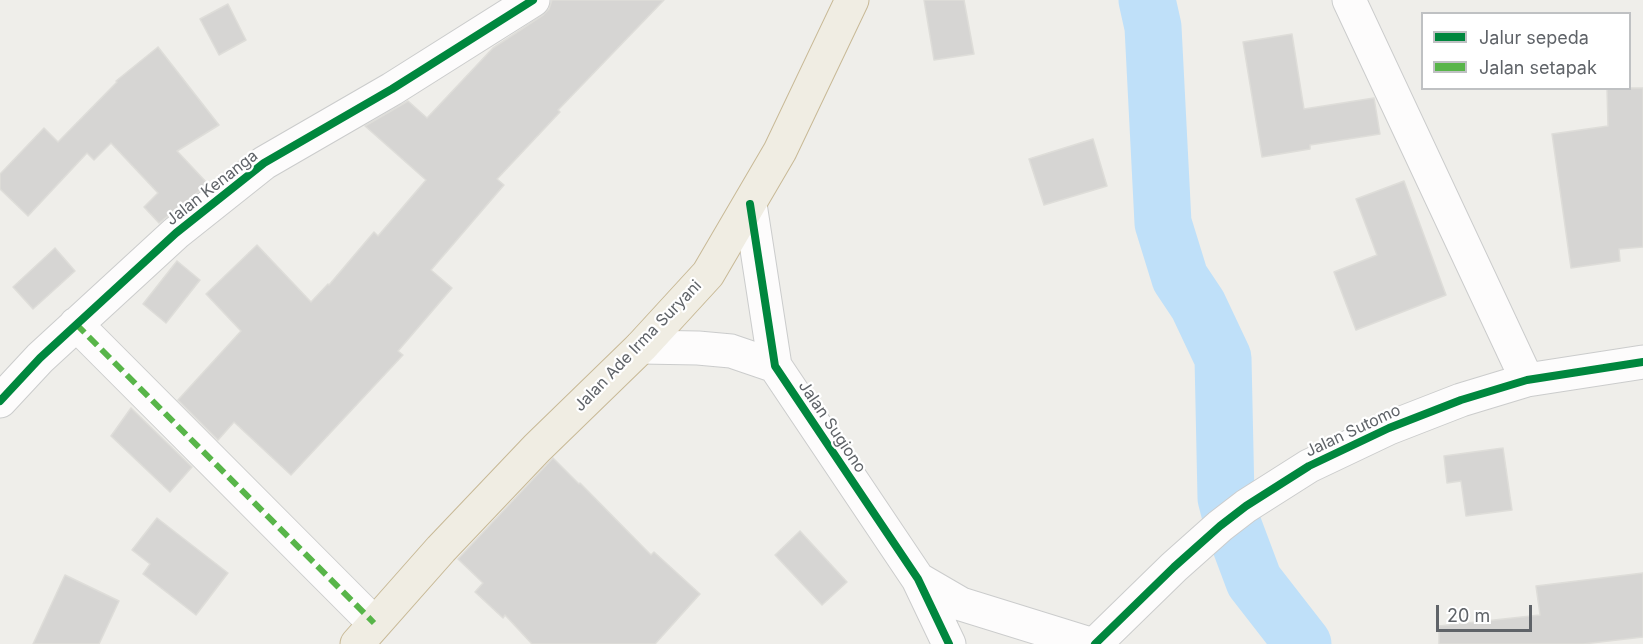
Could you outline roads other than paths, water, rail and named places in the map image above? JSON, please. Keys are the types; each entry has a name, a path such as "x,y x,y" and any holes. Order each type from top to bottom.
{"highway":[{"name":"Jalan Ade Irma Suryani","path":"363,638 537,448 641,347 708,274 780,151 852,0"}],"street":[{"name":"Jalan Kenanga","path":"0,401 40,358 176,233 264,164 392,89 533,0"},
{"path":"1349,0 1527,380"},
{"name":"Jalan Sugiono","path":"750,204 774,366 918,579 949,644"},
{"path":"76,324 363,638"},
{"path":"641,347 731,351 774,366"},
{"name":"Jalan Sutomo","path":"1095,644 1220,526 1246,506 1310,466 1389,428 1461,400 1527,380 1643,362"},
{"name":"Jalan Sugiono","path":"918,579 961,604 1090,644"}],"waterway":[{"path":"1147,0 1153,27 1163,223 1180,278 1198,305 1223,358 1226,498 1233,525 1254,581 1303,644"}]}
